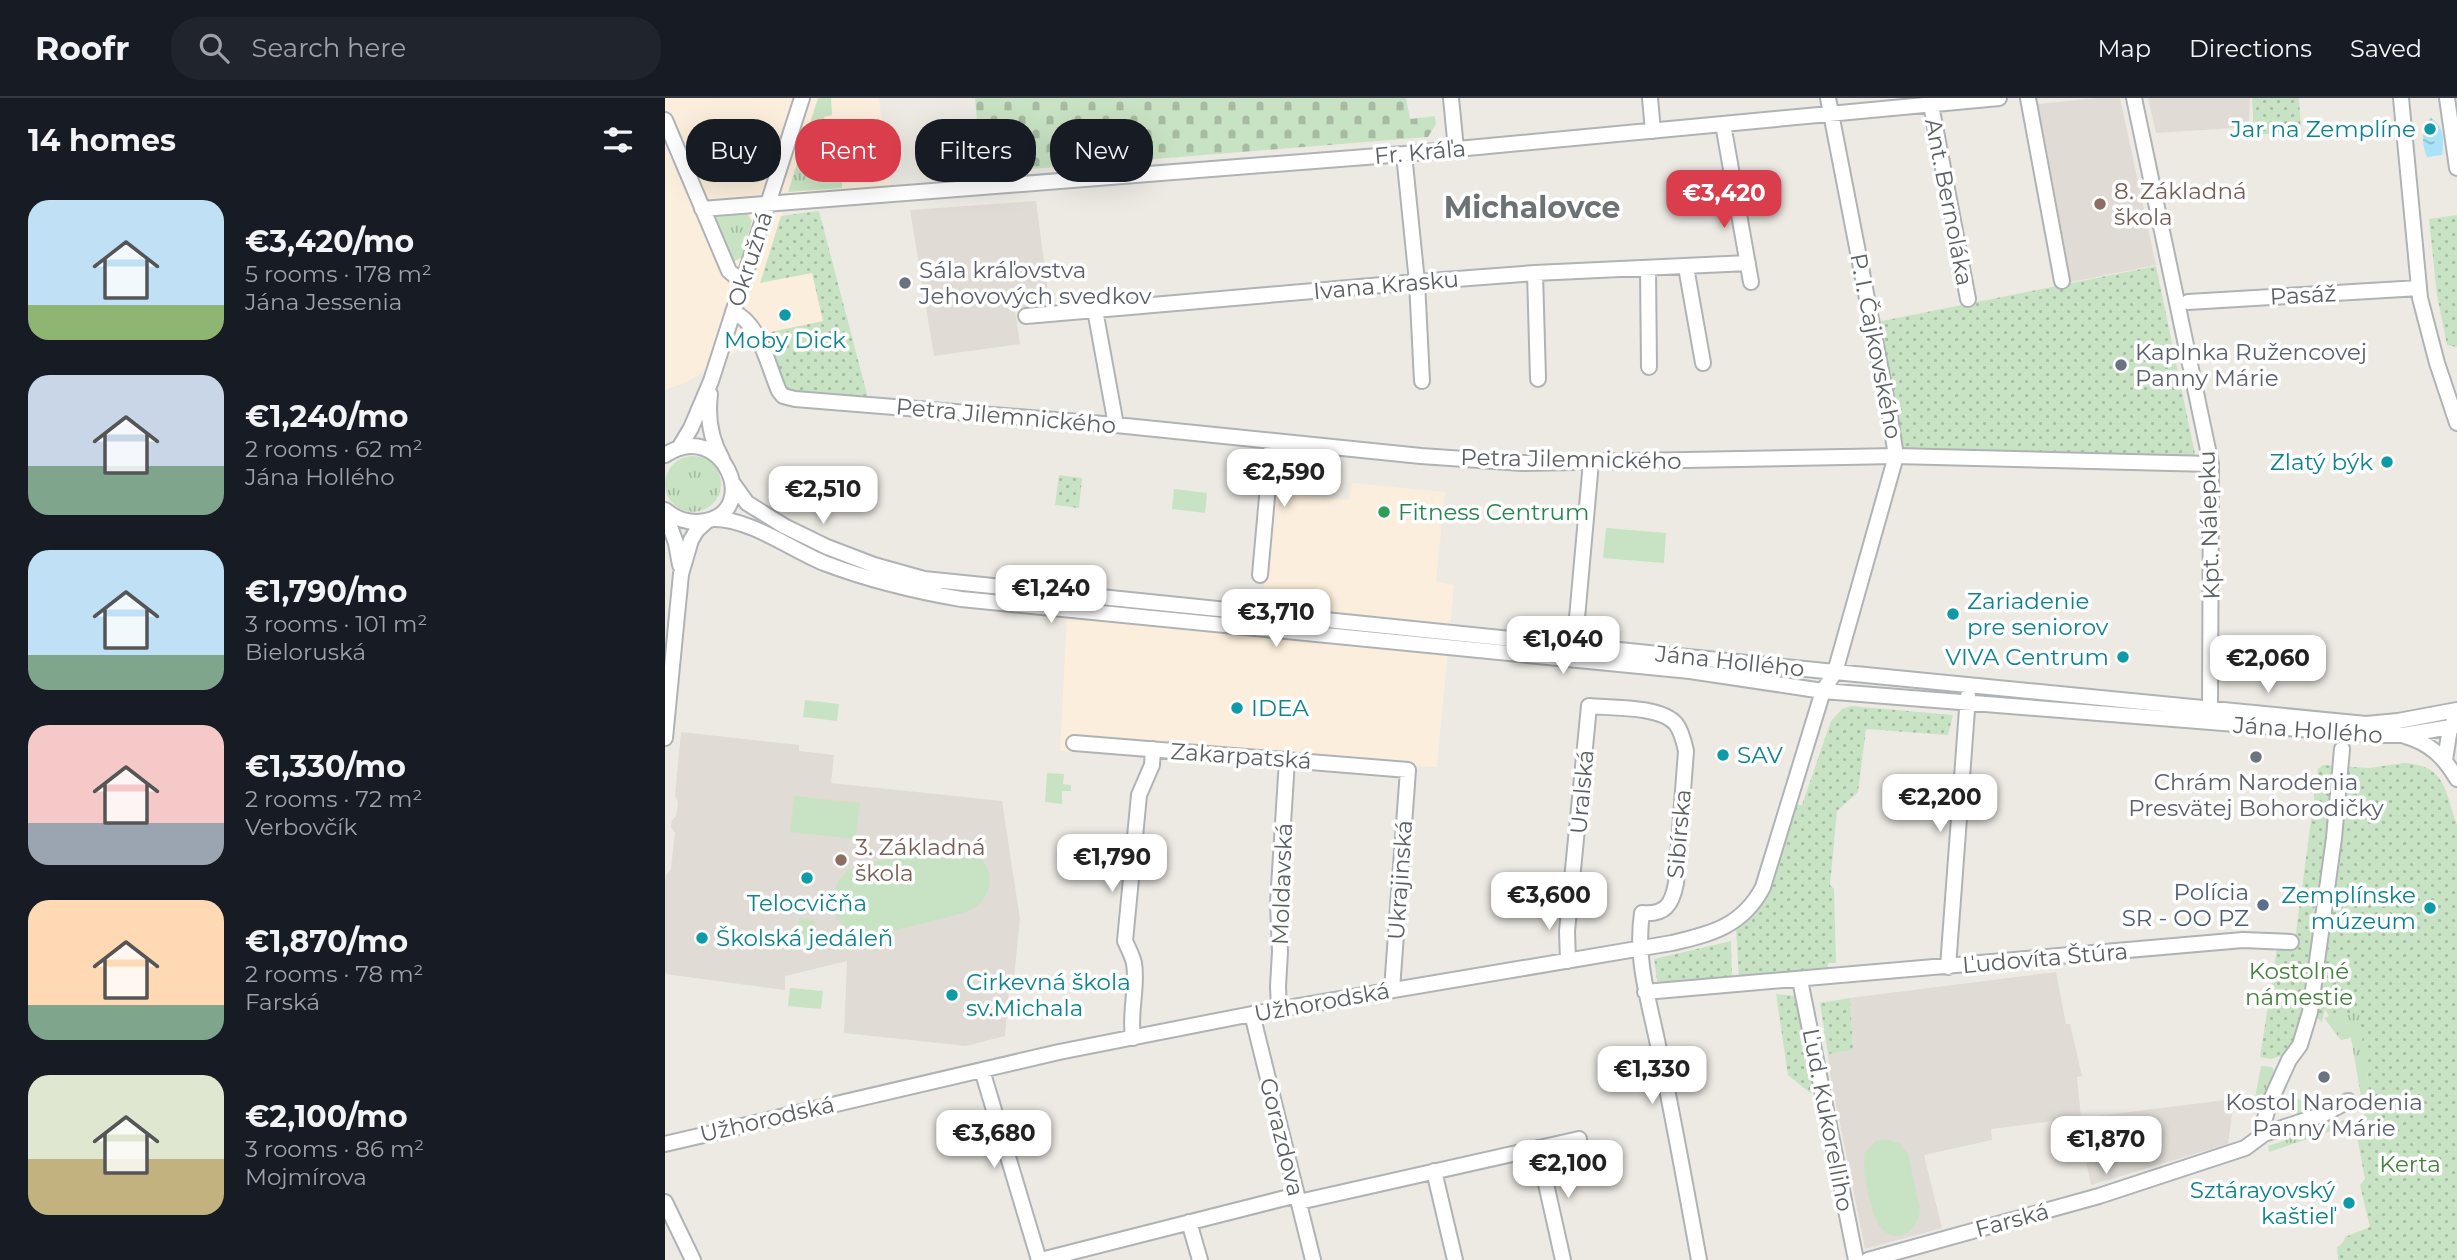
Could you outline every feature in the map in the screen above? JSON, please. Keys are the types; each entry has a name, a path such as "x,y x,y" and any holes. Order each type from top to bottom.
{"street":[{"name":"Okružná","path":"711,381 802,98"},
{"path":"1451,98 1456,149"},
{"path":"1650,98 1653,131"},
{"name":"P. I. Čajkovského","path":"1828,98 1896,456 1835,673"},
{"name":"Fr. Kráľa","path":"702,209 1404,154 1999,98"},
{"path":"2028,98 2063,281"},
{"name":"Kpt. Nálepku","path":"2134,98 2211,464 2210,715"},
{"path":"2401,98 2419,288 2437,363 2457,424"},
{"path":"2447,98 2457,168"},
{"name":"Ant. Bernoláka","path":"1931,104 1968,299"},
{"path":"665,120 729,271 742,282"},
{"path":"1723,124 1751,282"},
{"path":"1404,154 1417,282 1422,381"},
{"name":"Ivana Krasku","path":"1026,316 1535,273 1748,263"},
{"path":"1686,267 1703,363"},
{"path":"1648,269 1649,367"},
{"path":"1535,273 1538,379"},
{"name":"Pasáž","path":"2188,302 2419,288"},
{"path":"1095,310 1116,425"},
{"name":"Petra Jilemnického","path":"733,312 743,316 754,332 779,391 789,399 1116,425 1522,463 1896,456 2211,464"},
{"path":"670,451 691,428 711,381"},
{"name":"Jána Hollého","path":"711,381 709,421 713,440 733,482 747,503 766,516 873,573 921,592 1441,631 1691,664 1823,691 2029,709 2366,724 2457,710"},
{"path":"1260,575 1272,441"},
{"path":"670,451 702,447 722,460"},
{"path":"1577,618 1591,462"},
{"path":"665,738 670,632 681,574 691,540 697,530 728,506 733,482"},
{"path":"665,512 678,550 681,574"},
{"name":"Jána Hollého","path":"665,512 682,520 734,522 822,562 873,573"},
{"name":"Jána Hollého","path":"1044,600 1439,646 1835,673 2031,690 2318,732 2403,735 2455,724"},
{"path":"1439,646 1441,631"},
{"name":"Jána Hollého","path":"1823,691 1835,673"},
{"path":"1948,967 1970,685"},
{"path":"2029,709 2031,690"},
{"name":"Užhorodská","path":"665,1144 982,1070 1133,1038 1279,1009 1691,939 1732,924 1757,900 1763,887 1823,691"},
{"name":"Sibírska","path":"1589,706 1658,712 1669,718 1681,733 1686,751 1674,895 1662,911 1642,914 1639,948"},
{"name":"Uralská","path":"1568,961 1567,931 1589,706"},
{"path":"2434,715 2455,724"},
{"path":"2455,724 2457,745"},
{"path":"2445,760 2455,724"},
{"path":"2403,735 2427,744 2445,760 2457,779"},
{"name":"Zakarpatská","path":"1074,743 1408,770"},
{"path":"1133,1038 1130,1016 1135,971 1134,960 1125,941 1139,795 1152,765 1153,749"},
{"path":"2260,1136 2269,1104 2289,1060 2299,1045 2310,1012 2335,838 2342,749"},
{"name":"Moldavská","path":"1279,1009 1278,902 1287,760"},
{"name":"Ukrajinská","path":"1392,989 1408,770"},
{"name":"Ľudovíta Štúra","path":"1800,980 2242,940 2291,942"},
{"path":"1639,948 1645,992 1658,1042 1699,1260"},
{"path":"1645,992 1800,980"},
{"name":"Ľud. Kukorelliho","path":"1800,980 1856,1260"},
{"name":"Gorazdova","path":"1252,1014 1313,1260"},
{"path":"982,1070 1040,1260 1097,1253 1189,1222 1579,1139"},
{"name":"Farská","path":"1868,1260 2099,1196 2245,1148 2260,1136 2324,1114 2348,1101"},
{"path":"1538,1148 1563,1260"},
{"path":"1434,1171 1455,1260"},
{"path":"665,1202 693,1260"},
{"path":"1189,1222 1200,1260"}],"shaded area":[{"path":"665,98 879,98 882,119 795,119 795,182 890,182 891,186 788,194 761,282 813,273 823,322 766,333 689,381 665,390"},
{"name":"8. Základná škola","path":"2120,98 2156,265 2071,282 2038,104"},
{"path":"2148,98 2250,98 2249,127 2156,133"},
{"path":"1036,201 1050,307 1015,310 1020,344 934,356 910,210"},
{"path":"1352,483 1445,492 1436,581 1454,585 1437,767 1060,751 1067,617 1258,636 1275,493 1349,500"},
{"name":"3. Základná škola","path":"681,732 799,745 799,751 834,755 831,783 1002,801 1020,919 1005,1036 966,1046 844,1033 847,961 785,976 785,990 665,974 665,883 666,875 671,869 675,833 671,827 678,802 675,795"},
{"path":"2056,972 2066,1024 2070,1024 2082,1076 2077,1077 2081,1118 2234,1099 2228,1144 2091,1185 2077,1118 1991,1129 1992,1140 1924,1155 1942,1228 1865,1249 1828,1054 1853,1050 1850,998"}],"green space":[{"path":"818,98 831,98 832,115 824,119 811,119"},
{"path":"975,98 1406,98 1410,119 1435,116 1436,124 1428,137 1153,159 1153,119 1050,119 1050,168 1036,169 1036,119 977,119"},
{"path":"2252,98 2299,98 2301,132 2254,135"},
{"path":"795,170 795,182 842,182 842,188 788,192"},
{"path":"819,211 868,398 793,392 781,387 762,341 766,333 823,321 812,273 760,283 781,216"},
{"path":"747,213 752,221 742,257 733,262 729,261 713,219 718,215"},
{"path":"2457,215 2457,347 2447,345 2437,295 2429,219"},
{"path":"2156,266 2196,459 1902,450 1877,322"},
{"path":"693,456 708,461 716,469 721,484 716,499 708,507 693,512 678,507 670,499 665,484 670,469 678,461"},
{"path":"1059,475 1082,478 1079,508 1055,505"},
{"path":"1174,489 1207,493 1205,513 1172,509"},
{"path":"1606,528 1666,533 1664,563 1603,558"},
{"path":"805,700 839,704 837,721 803,717"},
{"path":"1851,706 1953,715 1948,735 1866,729 1858,792 1837,811 1830,885 1834,889 1836,963 1828,963 1828,972 1739,977 1736,928 1770,886 1796,805 1802,805 1831,721 1842,709"},
{"path":"2404,763 2429,769 2437,775 2446,791 2457,824 2457,1260 2338,1260 2337,1247 2343,1243 2345,1237 2370,1227 2360,1185 2365,1179 2355,1126 2372,1117 2359,1012 2329,1016 2325,1009 2322,1022 2310,1012 2289,1053 2271,1059 2260,1057 2277,948 2294,947 2318,769 2323,765 2369,768"},
{"path":"1047,773 1064,774 1063,784 1071,785 1071,791 1062,791 1062,804 1045,802"},
{"path":"794,796 860,803 856,839 790,832"},
{"path":"954,846 968,849 986,865 989,886 977,906 964,913 872,934 850,930 841,923 835,913 834,890 848,871 860,865"},
{"path":"799,918 815,921 811,950 795,947"},
{"path":"2357,929 2363,1041 2372,1117 2365,1120 2351,1038 2341,1040 2324,1018 2329,1016 2325,1008"},
{"path":"1731,941 1732,981 1658,986 1654,959"},
{"path":"790,988 823,991 821,1009 788,1006"},
{"path":"1776,994 1799,996 1817,1092 1810,1093 1788,1075"},
{"path":"1850,998 1853,1050 1828,1054 1820,1003"},
{"path":"2261,1066 2272,1067 2277,1074 2266,1098 2255,1098"},
{"path":"2304,1098 2320,1112 2294,1113 2282,1103 2299,1099 2301,1101"},
{"path":"2350,1118 2352,1124 2269,1152 2268,1146"},
{"path":"1884,1139 1899,1143 1908,1154 1920,1210 1916,1224 1911,1229 1894,1236 1887,1233 1877,1222 1866,1179 1865,1152 1876,1141"}],"water":[{"path":"2431,118 2441,130 2443,150 2442,155 2427,157 2423,137 2427,122"}],"place":[{"name":"Jar na Zemplíne","path":"2430,129"},
{"name":"8. Základná škola","path":"2100,204"},
{"name":"Sála kráľovstva Jehovových svedkov","path":"905,283"},
{"name":"Moby Dick","path":"785,315"},
{"name":"Kaplnka Ružencovej Panny Márie","path":"2121,365"},
{"name":"Zlatý býk","path":"2387,462"},
{"name":"Fitness Centrum","path":"1384,512"},
{"name":"Zariadenie pre seniorov","path":"1953,614"},
{"name":"VIVA Centrum","path":"2123,657"},
{"name":"IDEA","path":"1237,708"},
{"name":"SAV","path":"1723,755"},
{"name":"Chrám Narodenia Presvätej Bohorodičky","path":"2256,757"},
{"name":"3. Základná škola","path":"841,860"},
{"name":"Telocvičňa","path":"807,878"},
{"name":"Polícia SR - OO PZ","path":"2263,905"},
{"name":"Zemplínske múzeum","path":"2430,908"},
{"name":"Školská jedáleň","path":"702,938"},
{"name":"Cirkevná škola sv.Michala","path":"952,995"},
{"name":"Kostol Narodenia Panny Márie","path":"2324,1077"},
{"name":"Sztárayovský kaštieľ","path":"2349,1203"}],"district":[{"name":"Michalovce","path":"1532,207"}],"park label":[{"name":"Kostolné námestie","path":"2299,984"},
{"name":"Kerta","path":"2410,1164"}]}
